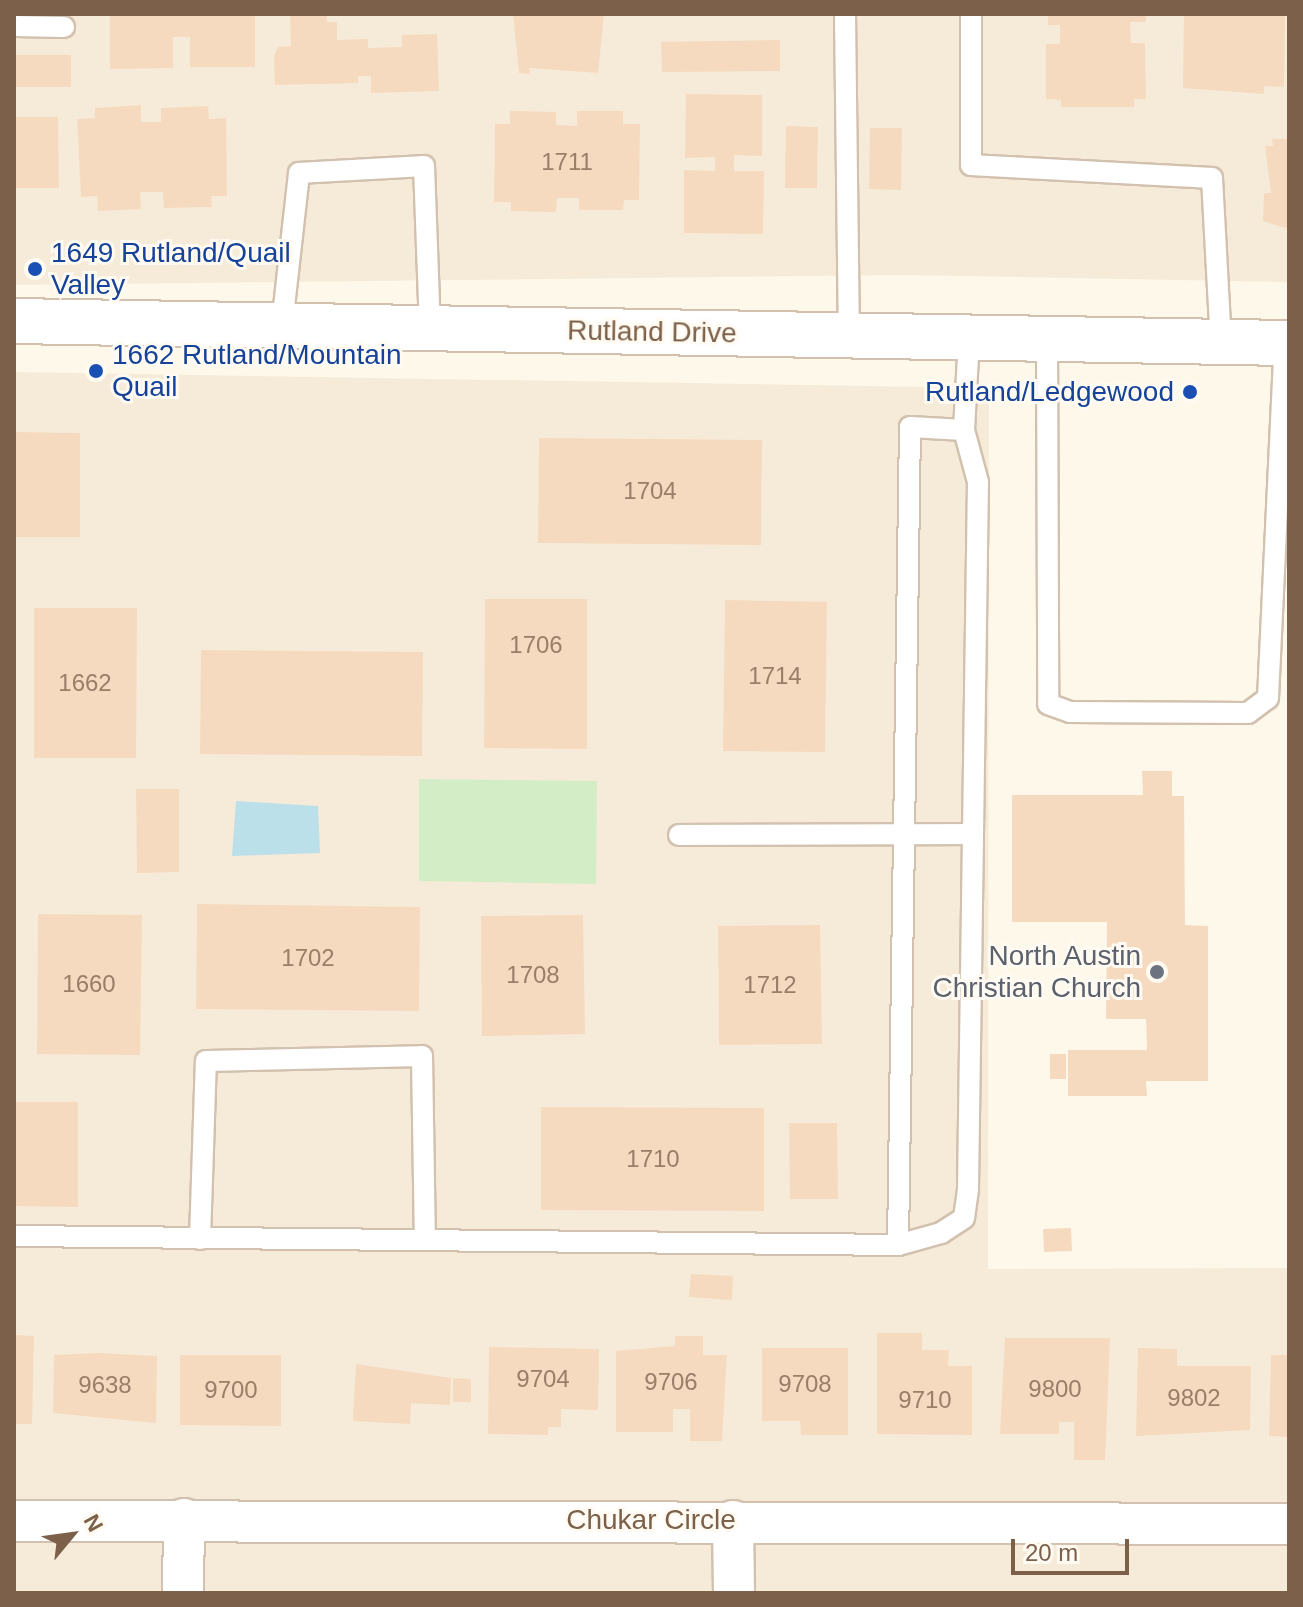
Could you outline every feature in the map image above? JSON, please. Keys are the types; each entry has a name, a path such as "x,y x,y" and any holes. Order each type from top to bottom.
{"street":[{"name":"Rutland Drive","path":"14,321 1287,343"},
{"path":"183,1593 184,1519"},
{"name":"Chukar Circle","path":"14,1521 1289,1524"},
{"path":"733,1521 734,1593"}],"lane":[{"path":"845,14 849,335"},
{"path":"971,14 971,165 1212,178 1221,342"},
{"path":"14,26 64,27"},
{"path":"282,325 299,173 424,166 430,328"},
{"path":"14,1236 200,1239 425,1237 898,1245 941,1233 964,1218 978,482 964,430 969,337"},
{"path":"1047,338 1048,704 1070,712 1248,713 1268,698 1287,343"},
{"path":"898,1245 899,832 910,427 964,430"},
{"path":"679,835 973,834"},
{"path":"200,1239 206,1061 422,1056 425,1237"}],"shaded area":[{"path":"14,14 1289,14 1289,282 903,275 14,285"},
{"path":"14,372 989,388 988,1269 1289,1268 1289,1593 14,1593"}],"green space":[{"path":"419,779 597,781 596,884 419,881"}],"water":[{"path":"236,801 318,806 320,853 232,856"}],"building":[{"path":"110,14 255,14 255,67 190,67 190,37 173,37 173,68 110,69"},
{"path":"290,14 327,14 327,22 337,22 337,40 368,39 368,48 402,47 402,35 437,34 439,91 371,93 371,76 358,76 358,83 275,85 274,56 278,47 291,46"},
{"path":"513,14 604,14 598,73 529,68 530,74 519,73"},
{"path":"1048,14 1146,14 1146,22 1130,22 1131,43 1145,43 1146,99 1134,99 1134,107 1061,107 1061,100 1046,99 1046,44 1060,44 1060,25 1048,25"},
{"path":"1184,14 1285,14 1284,87 1264,86 1264,94 1183,88"},
{"path":"780,40 780,71 662,72 661,42"},
{"path":"14,55 71,55 71,87 14,87"},
{"path":"686,94 762,95 762,156 734,155 734,171 764,171 763,234 684,233 684,170 715,171 715,157 685,158"},
{"path":"141,105 141,122 161,122 161,108 208,106 209,119 226,118 227,196 211,196 212,207 164,208 163,192 140,192 141,209 98,211 97,196 81,197 77,119 95,118 95,108"},
{"path":"510,111 556,112 556,125 577,126 577,111 623,111 623,124 640,124 639,200 624,200 623,210 579,210 579,198 557,198 556,212 511,211 511,202 494,202 495,124 510,124"},
{"path":"14,117 58,117 59,188 14,188"},
{"path":"786,126 818,127 817,188 785,188"},
{"path":"870,128 902,128 901,190 869,189"},
{"path":"1272,139 1289,139 1289,229 1263,221 1264,193 1271,193 1265,146 1273,146"},
{"path":"14,432 80,433 80,537 14,537"},
{"path":"539,438 762,440 761,545 538,543"},
{"path":"485,599 587,599 587,749 484,748"},
{"path":"725,600 827,602 825,752 723,751"},
{"path":"34,608 137,608 136,758 34,758"},
{"path":"201,650 423,652 422,756 200,754"},
{"name":"North Austin Christian Church","path":"1142,771 1172,771 1172,796 1184,796 1185,925 1208,926 1208,1081 1146,1081 1147,1096 1068,1096 1068,1050 1147,1050 1146,1019 1106,1019 1107,922 1012,922 1012,795 1143,795"},
{"path":"136,789 179,789 179,872 137,873"},
{"path":"197,904 420,907 419,1011 196,1009"},
{"path":"38,914 142,915 140,1055 37,1054"},
{"path":"583,915 585,1034 482,1036 481,916"},
{"path":"820,925 822,1044 719,1045 718,926"},
{"path":"1050,1054 1066,1054 1066,1079 1050,1079"},
{"path":"14,1102 78,1102 78,1207 14,1206"},
{"path":"541,1107 764,1108 764,1211 541,1210"},
{"path":"789,1123 837,1123 838,1199 790,1199"},
{"path":"1071,1228 1072,1251 1044,1252 1043,1229"},
{"path":"691,1274 733,1276 732,1300 689,1297"},
{"path":"877,1333 922,1333 922,1350 949,1350 948,1366 972,1366 972,1435 877,1434"},
{"path":"14,1335 34,1336 32,1424 14,1424"},
{"path":"675,1336 703,1336 703,1355 727,1355 722,1441 690,1441 690,1409 673,1409 673,1432 616,1432 616,1351 675,1346"},
{"path":"1005,1338 1110,1338 1105,1460 1074,1460 1074,1422 1059,1422 1059,1434 1000,1434"},
{"path":"489,1347 599,1349 598,1410 561,1409 561,1427 548,1427 548,1435 488,1434"},
{"path":"762,1348 848,1348 848,1435 801,1435 800,1421 762,1421"},
{"path":"1138,1348 1177,1349 1177,1366 1251,1366 1250,1430 1136,1436"},
{"path":"97,1353 157,1356 156,1423 53,1413 54,1355"},
{"path":"180,1355 281,1355 281,1426 180,1425"},
{"path":"1271,1355 1289,1355 1289,1437 1269,1436"},
{"path":"356,1364 451,1378 450,1405 411,1403 410,1424 353,1421"},
{"path":"453,1378 471,1379 471,1402 453,1402"}],"place":[{"name":"1649 Rutland/Quail Valley","path":"35,269"},
{"name":"1662 Rutland/Mountain Quail","path":"96,371"},
{"name":"Rutland/Ledgewood","path":"1190,392"},
{"name":"North Austin Christian Church","path":"1157,972"}]}
